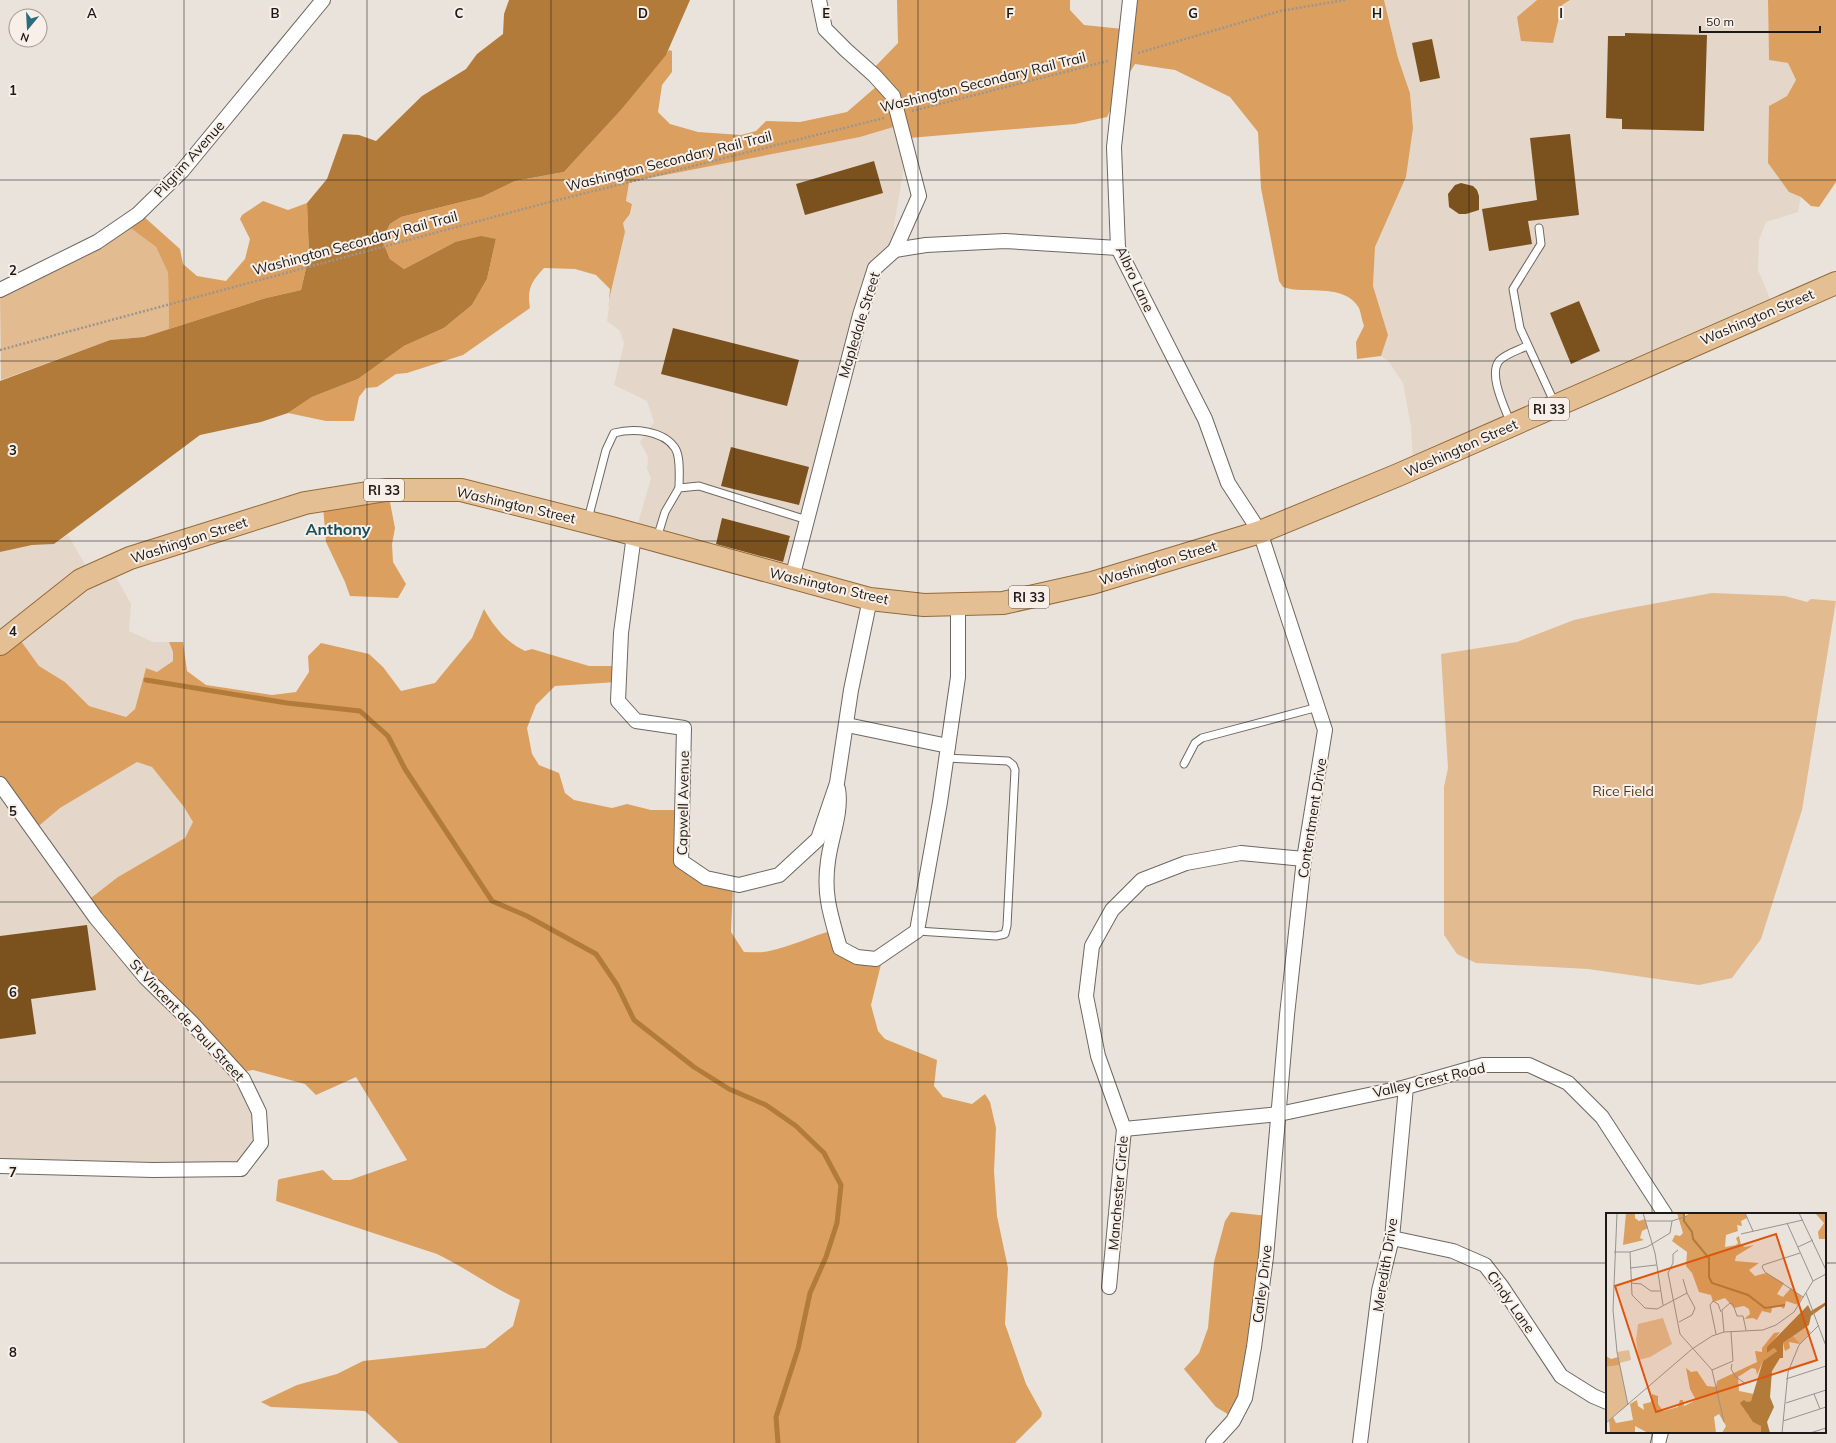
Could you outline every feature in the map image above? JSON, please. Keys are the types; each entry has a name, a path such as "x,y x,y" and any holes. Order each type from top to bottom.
{"main road":[{"name":"Washington Street","path":"0,644 81,580 130,558 306,503 386,490 461,490 588,522 870,599 924,605 1003,603 1092,583 1260,532 1398,476 1836,283"}],"street":[{"name":"Pilgrim Avenue","path":"0,290 97,242 138,214 182,171 323,0"},
{"path":"819,0 825,29 846,50 874,74 893,96 918,196 895,250"},
{"name":"Albro Lane","path":"1130,0 1114,147 1118,248 1205,419 1228,483 1260,532"},
{"path":"895,250 926,245 1005,241 1118,248"},
{"name":"Mapledale Street","path":"792,578 868,288 875,268 895,250"},
{"name":"Contentment Drive","path":"1260,532 1326,730 1304,859 1287,1015 1279,1114"},
{"name":"Capwell Avenue","path":"634,535 621,633 618,701 636,721 684,728 681,861 706,878 739,885 779,875 818,839 837,783 851,690 870,599"},
{"path":"837,783 840,800 828,862 826,895 840,948 857,957 876,959 917,931 958,677 958,603"},
{"path":"846,725 947,752"},
{"name":"St Vincent de Paul Street","path":"0,784 96,918 145,977 192,1022 243,1079 259,1112 260,1143 241,1169 153,1170 0,1166"},
{"name":"Manchester Circle","path":"1109,1287 1124,1129 1098,1056 1086,996 1092,946 1112,910 1142,880 1186,863 1241,853 1304,859"},
{"name":"Valley Crest Road","path":"1124,1129 1279,1114 1406,1087 1483,1065 1529,1066 1568,1083 1602,1117 1664,1213"},
{"name":"Meredith Drive","path":"1360,1443 1379,1291 1392,1238 1396,1175 1406,1087"},
{"name":"Carley Drive","path":"1212,1443 1233,1421 1245,1398 1266,1257 1279,1114"},
{"name":"Cindy Lane","path":"1392,1238 1453,1251 1485,1266 1502,1287 1561,1376 1592,1396 1606,1402"},
{"path":"1658,1443 1661,1433"}],"lane":[{"path":"1539,228 1541,244 1513,289 1520,328 1556,406"},
{"path":"1512,426 1497,386 1495,369 1500,360 1527,346"},
{"path":"588,522 606,450 614,433 625,430 645,431 662,437 675,448 679,464 679,488 665,512 656,541"},
{"path":"679,488 699,486 807,520"},
{"path":"1184,764 1195,743 1202,738 1318,707"},
{"path":"917,931 996,936 1005,934 1007,926 1015,770 1013,765 1008,762 947,752"}],"path":[{"name":"Washington Secondary Rail Trail","path":"0,350 402,241 673,170 1124,57 1280,11 1345,0"}],"shaded area":[{"path":"509,0 690,0 666,55 621,110 564,172 515,181 482,197 401,217 390,224 382,240 390,259 404,269 455,242 481,236 496,239 487,279 472,305 444,328 404,346 358,379 312,397 288,413 261,422 200,435 54,544 32,545 0,552 0,381 110,340 144,337 266,298 301,290 309,255 307,203 327,179 343,134 359,135 376,141 422,96 466,69 477,54 503,34 504,14"},
{"path":"897,0 1070,0 1070,10 1084,25 1123,29 1130,0 1384,0 1398,58 1410,93 1413,128 1406,177 1375,247 1373,286 1388,335 1381,356 1357,359 1356,342 1364,326 1359,308 1352,300 1344,295 1334,292 1283,287 1279,281 1261,188 1258,132 1230,97 1175,70 1135,64 1130,72 1122,72 1118,95 1107,117 1075,124 909,138 897,126 860,137 629,183 626,201 632,204 630,214 623,223 625,232 609,300 610,289 596,275 575,269 544,268 536,277 531,286 529,296 530,308 463,355 407,373 396,374 377,387 366,388 359,397 354,421 326,421 288,413 312,397 358,379 404,346 444,328 472,305 487,279 496,239 455,242 404,269 390,259 382,240 390,224 401,217 482,197 515,181 564,172 621,110 669,50 672,51 672,72 662,85 658,112 670,124 698,132 741,135 756,131 766,121 800,122 847,112 877,86 871,71 898,43"},
{"path":"1384,0 1537,0 1517,17 1553,43 1562,5 1570,0 1768,0 1769,60 1788,63 1796,81 1787,96 1769,106 1789,192 1801,197 1798,212 1766,222 1759,240 1758,270 1774,308 1413,463 1411,427 1403,383 1389,362 1381,356 1388,335 1373,286 1375,247 1406,177 1413,128 1410,92 1398,58"},
{"path":"1537,0 1570,0 1562,5 1553,43 1521,41 1517,17"},
{"path":"1768,0 1836,0 1836,182 1819,207 1811,206 1801,197 1789,192 1768,163 1769,106 1787,96 1796,80 1788,63 1769,60"},
{"path":"897,126 904,168 894,225 895,249 873,269 792,577 635,534 651,478 647,469 648,457 640,442 654,422 647,401 614,385 624,344 620,331 607,321 608,305 625,232 623,223 631,214 632,204 626,202 629,183 871,134"},
{"path":"263,201 288,210 307,203 309,255 301,290 266,298 169,329 168,273 156,247 125,224 142,215 180,249 183,264 197,276 226,281 245,259 250,239 240,219 242,215"},
{"path":"388,492 395,528 392,544 393,562 406,584 398,598 350,596 326,542 323,506"},
{"path":"68,535 91,575 111,568 131,604 129,631 153,642 169,642 173,652 173,661 157,672 146,668 135,709 126,717 89,706 65,682 39,666 16,634 0,644 0,552 32,545 54,544"},
{"path":"484,609 492,622 506,639 525,651 532,649 589,666 616,666 617,682 555,686 536,705 527,728 532,754 539,765 559,773 565,793 574,800 612,808 627,804 651,810 677,810 681,862 733,886 731,932 744,952 769,951 834,930 844,945 867,954 885,948 871,1005 878,1031 885,1039 937,1060 934,1086 943,1097 972,1104 985,1094 990,1102 996,1128 994,1171 997,1216 1008,1268 1005,1324 1026,1384 1042,1413 1041,1417 1015,1443 399,1443 365,1411 271,1407 261,1402 297,1385 337,1374 363,1361 485,1348 513,1326 520,1300 437,1254 276,1201 278,1180 280,1179 323,1170 333,1180 350,1180 407,1160 356,1077 316,1095 305,1084 253,1070 241,1072 239,1074 87,901 118,877 185,838 193,822 184,807 152,767 137,762 60,808 34,830 0,785 0,644 16,634 39,666 65,682 89,706 126,717 135,709 146,668 157,672 173,661 173,652 169,642 183,642 187,671 206,685 272,695 296,692 309,672 308,656 321,643 369,654 383,667 401,691 435,683 472,638"},
{"path":"137,761 152,767 194,822 186,838 118,877 239,1074 260,1133 246,1164 0,1167 0,785 34,830 60,808"},
{"path":"1231,1212 1268,1216 1253,1347 1234,1418 1216,1407 1184,1369 1199,1353 1208,1328 1214,1262 1225,1221"}],"green space":[{"path":"125,224 156,247 168,273 169,329 144,337 110,340 1,380 0,289"},
{"name":"Rice Field","path":"1712,593 1785,596 1807,602 1811,599 1836,601 1802,810 1761,939 1732,978 1699,985 1588,969 1476,963 1457,954 1444,935 1444,787 1448,768 1441,654 1517,642 1574,620"}],"building":[{"path":"1625,33 1707,35 1704,131 1622,129 1622,119 1606,118 1608,36 1625,36"},
{"path":"1432,39 1440,78 1420,82 1412,43"},
{"path":"1570,134 1579,215 1528,221 1532,244 1489,251 1482,209 1537,200 1530,138"},
{"path":"874,161 883,193 805,215 796,184"},
{"path":"1461,183 1473,186 1477,190 1479,196 1479,210 1466,214 1459,214 1449,207 1448,194 1455,185"},
{"path":"1579,301 1600,351 1571,364 1550,313"},
{"path":"673,328 799,360 787,406 661,374"},
{"path":"731,447 809,467 799,505 721,486"},
{"path":"722,518 790,536 783,562 716,544"},
{"path":"87,925 96,990 31,999 36,1034 0,1039 0,936"}],"waterway":[{"path":"146,680 287,703 360,711 388,736 405,769 492,901 527,916 596,954 617,985 634,1020 694,1067 729,1089 766,1105 796,1126 824,1153 841,1185 837,1223 826,1257 810,1293 798,1349 776,1417 778,1443"}],"district":[{"name":"Anthony","path":"338,529"}]}
